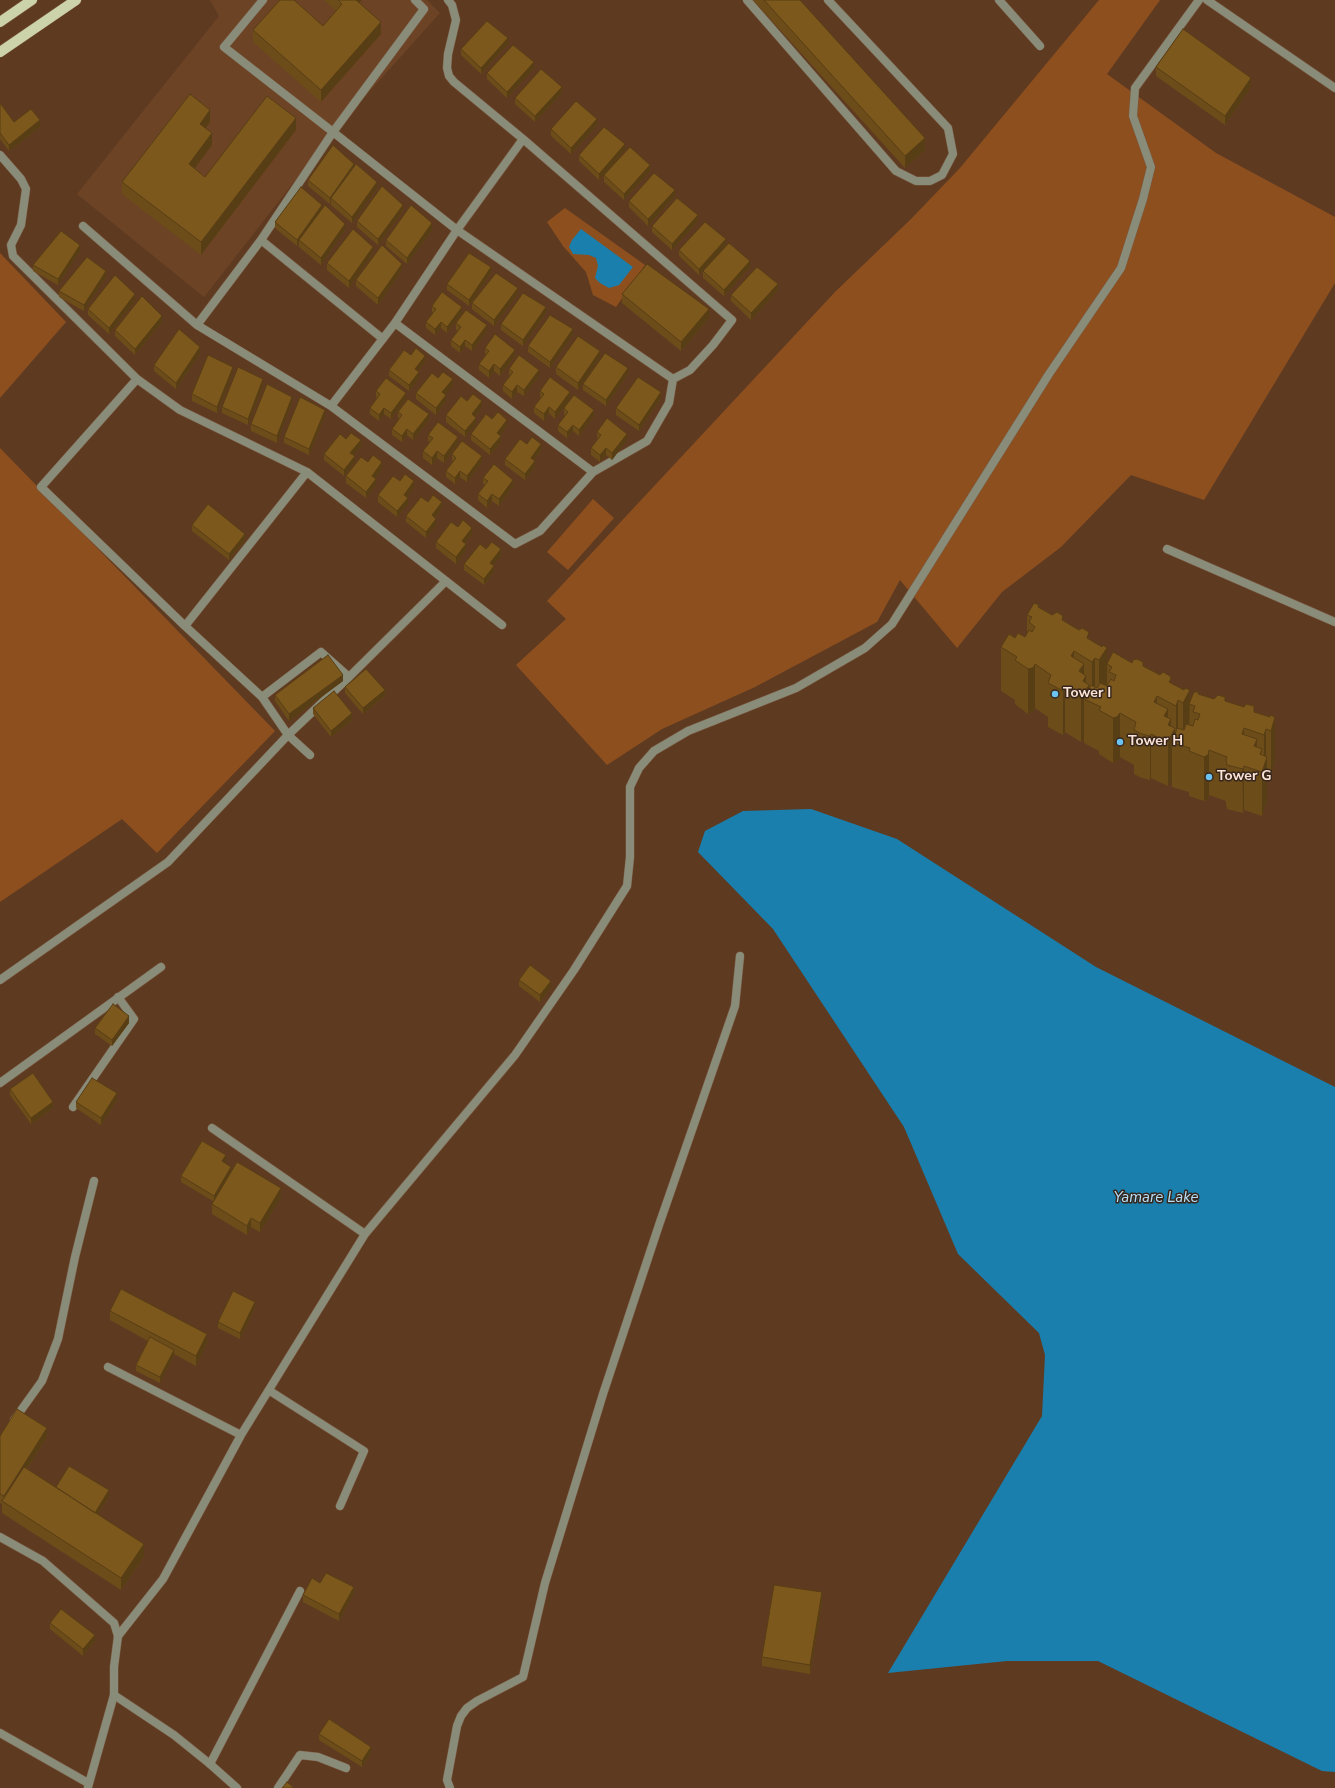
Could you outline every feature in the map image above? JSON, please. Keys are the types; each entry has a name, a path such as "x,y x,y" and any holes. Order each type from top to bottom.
{"main road":[{"path":"0,22 32,0"},
{"path":"0,52 76,0"}],"street":[{"path":"264,0 224,47 457,230 673,379"},
{"path":"197,325 261,240 333,132 424,9 415,0"},
{"path":"448,0 452,5 456,20 448,54 447,68 449,76 454,82 523,139 732,320 713,345 690,370 673,379"},
{"path":"747,0 896,171 916,181 930,181 942,175 953,154 948,128 828,0"},
{"path":"999,0 1040,46"},
{"path":"118,1636 163,1580 242,1436 366,1234 515,1055 574,970 627,886 630,857 630,787 639,768 654,751 688,731 796,688 865,648 892,624 1048,374 1121,268 1143,199 1150,167 1133,116 1135,88 1199,0"},
{"path":"1207,0 1335,88"},
{"path":"331,406 383,339 457,230 523,139"},
{"path":"0,155 22,179 26,189 21,225 11,245 13,256 137,379 180,410 307,472 502,625"},
{"path":"83,226 197,325 331,406 514,544 540,531 594,472 647,441 670,403 673,379"},
{"path":"261,240 383,339"},
{"path":"394,323 594,472"},
{"path":"137,379 41,487 185,626 262,697 288,734 310,755"},
{"path":"185,626 307,472"},
{"path":"1167,549 1335,622"},
{"path":"0,980 168,862 288,734 349,677 446,581"},
{"path":"262,697 321,652 349,677"},
{"path":"450,1788 448,1780 457,1726 461,1716 467,1708 477,1700 523,1677 545,1583 603,1394 656,1232 735,1006 740,956"},
{"path":"0,1083 161,967"},
{"path":"72,1107 134,1019 118,997"},
{"path":"212,1128 366,1234"},
{"path":"8,1428 42,1381 58,1339 75,1257 94,1181"},
{"path":"108,1367 242,1436"},
{"path":"270,1391 364,1451 340,1506"},
{"path":"0,1537 43,1561 114,1623 118,1636 114,1667 114,1695 88,1786 0,1734"},
{"path":"210,1764 300,1591"},
{"path":"114,1695 174,1735 210,1764 232,1786"},
{"path":"278,1788 300,1755 318,1757 346,1768"}],"shaded area":[{"path":"210,0 427,0 440,13 333,132 204,297 77,194 219,16"},
{"path":"1099,0 1160,0 1107,74 1216,153 1335,217 1335,283 1204,500 1131,475 1061,547 1002,592 957,648 900,580 877,622 755,687 662,729 607,765 516,665 566,619 547,601 835,292 911,219 960,168"},
{"path":"565,208 645,265 616,307 593,295 586,272 563,246 547,222"},
{"path":"0,253 66,322 0,398"},
{"path":"0,448 275,731 157,853 122,819 0,902"},
{"path":"593,499 614,518 568,570 547,552"}],"water":[{"path":"581,229 633,267 619,285 609,288 595,278 598,266 596,258 589,255 573,254 569,247 572,240"},
{"name":"Yamare Lake","path":"811,809 897,839 1096,967 1335,1087 1335,1772 1322,1771 1098,1661 1007,1661 888,1673 1042,1416 1045,1355 1039,1333 958,1254 904,1127 773,929 698,852 705,831 743,811"}],"building":[{"path":"280,0 294,0 323,26 342,4 338,0 356,0 381,22 321,90 253,30"},
{"path":"764,0 800,0 925,138 905,156"},
{"path":"487,21 508,38 481,68 461,49"},
{"path":"1183,29 1251,78 1225,116 1156,67"},
{"path":"513,45 534,62 507,92 487,73"},
{"path":"541,69 562,87 535,116 515,98"},
{"path":"190,94 210,110 200,124 212,133 189,164 205,177 267,96 296,118 201,242 122,182"},
{"path":"576,101 597,119 571,148 551,129"},
{"path":"0,103 14,122 31,109 40,120 9,145 0,133"},
{"path":"604,127 625,144 599,174 579,155"},
{"path":"333,145 354,164 330,198 308,180"},
{"path":"630,147 650,165 624,194 604,175"},
{"path":"356,164 377,182 352,217 331,198"},
{"path":"654,173 675,190 648,219 629,201"},
{"path":"382,186 403,205 378,239 357,221"},
{"path":"301,187 322,205 297,240 275,222"},
{"path":"677,198 698,215 672,244 652,226"},
{"path":"325,205 345,224 321,258 299,240"},
{"path":"411,205 432,223 407,258 386,240"},
{"path":"705,222 726,239 699,269 679,250"},
{"path":"353,229 373,247 349,281 327,263"},
{"path":"61,231 80,245 58,279 33,265"},
{"path":"729,243 750,261 724,290 703,271"},
{"path":"382,245 402,264 378,298 356,280"},
{"path":"469,253 491,267 469,300 447,284"},
{"path":"87,257 106,271 84,305 59,291"},
{"path":"647,264 709,309 681,342 622,294"},
{"path":"757,267 778,284 751,313 731,295"},
{"path":"496,273 518,288 494,320 472,303"},
{"path":"115,275 135,294 109,328 88,309"},
{"path":"442,292 462,307 447,327 441,322 435,329 426,322 436,309 432,306"},
{"path":"523,293 546,307 523,340 501,324"},
{"path":"142,296 162,316 135,349 115,330"},
{"path":"466,310 487,325 472,345 465,340 460,347 451,340 461,327 456,323"},
{"path":"550,315 573,329 550,362 528,346"},
{"path":"179,329 200,347 176,383 154,365"},
{"path":"495,334 515,350 500,369 494,364 489,371 479,364 489,351 485,348"},
{"path":"578,336 600,351 578,383 556,367"},
{"path":"416,348 425,356 415,369 419,372 409,385 389,370 404,350 411,355"},
{"path":"605,353 628,368 606,400 583,384"},
{"path":"208,355 233,367 217,407 192,394"},
{"path":"519,355 539,370 524,390 517,385 512,392 503,385 513,372 509,369"},
{"path":"238,367 263,379 248,419 222,407"},
{"path":"443,372 453,379 442,392 446,395 436,408 416,393 432,373 438,378"},
{"path":"550,377 570,392 555,412 549,407 544,414 534,407 544,394 540,391"},
{"path":"638,377 661,392 639,425 616,408"},
{"path":"386,378 406,393 391,413 384,408 379,415 370,408 380,394 376,391"},
{"path":"267,384 292,397 277,436 251,424"},
{"path":"473,394 482,401 472,414 476,418 465,431 446,415 461,396 467,401"},
{"path":"574,395 594,410 579,430 573,425 567,432 558,425 568,412 564,408"},
{"path":"300,397 325,410 309,449 284,437"},
{"path":"408,399 429,414 413,434 407,429 402,436 392,429 402,415 398,412"},
{"path":"498,412 507,420 497,433 501,436 490,449 471,434 486,414 492,419"},
{"path":"607,418 627,434 612,453 606,448 600,455 591,448 601,435 597,432"},
{"path":"438,422 458,437 444,456 437,451 432,458 423,451 433,438 428,435"},
{"path":"351,433 361,440 350,453 355,456 344,470 324,454 340,434 346,439"},
{"path":"532,437 541,444 531,458 535,461 525,474 505,459 520,439 527,444"},
{"path":"462,441 482,456 467,476 460,471 455,478 446,471 456,458 452,454"},
{"path":"373,455 382,462 372,476 376,479 366,492 346,476 361,457 368,462"},
{"path":"494,464 513,480 499,499 492,494 487,501 478,494 488,481 483,478"},
{"path":"405,474 414,481 404,495 408,498 397,511 378,495 393,476 400,481"},
{"path":"433,495 442,502 432,515 436,519 426,532 406,516 421,497 428,502"},
{"path":"208,504 245,534 229,554 192,525"},
{"path":"463,520 472,528 462,541 466,544 456,557 436,542 451,522 458,527"},
{"path":"492,542 501,549 490,563 494,566 484,579 464,564 480,544 486,549"},
{"path":"1034,603 1052,615 1057,612 1063,616 1062,620 1079,630 1082,628 1089,632 1087,638 1102,647 1103,645 1107,648 1099,660 1095,658 1092,662 1074,651 1071,656 1084,664 1079,671 1086,676 1083,681 1089,685 1081,698 1065,688 1063,691 1048,683 1051,675 1035,664 1033,668 1028,669 1015,660 1017,657 1001,647 1009,634 1015,638 1018,633 1025,637 1029,630 1032,632 1035,627 1029,622 1032,617 1027,615"},
{"path":"1113,652 1132,663 1133,660 1137,659 1143,662 1143,666 1160,675 1163,672 1170,676 1171,679 1169,682 1184,690 1185,688 1190,690 1183,703 1178,700 1176,706 1157,696 1154,702 1168,709 1164,716 1171,719 1168,725 1175,728 1168,742 1151,734 1150,736 1134,730 1136,722 1120,713 1117,717 1113,718 1099,710 1101,707 1084,699 1091,685 1097,688 1100,683 1107,686 1111,679 1114,681 1116,675 1109,672 1112,667 1107,664"},
{"path":"328,655 343,675 289,714 275,695"},
{"path":"366,669 385,690 363,708 345,687"},
{"path":"334,691 352,713 331,731 313,708"},
{"path":"1194,692 1199,692 1198,694 1214,699 1218,695 1225,697 1225,701 1244,707 1246,704 1254,706 1254,712 1275,717 1271,731 1266,729 1264,735 1244,728 1242,734 1257,739 1254,746 1262,749 1260,754 1267,757 1262,772 1244,766 1243,769 1227,765 1227,757 1209,750 1208,755 1204,757 1189,751 1190,748 1172,743 1177,728 1184,730 1186,724 1193,726 1195,719 1198,720 1200,714 1193,712 1195,706 1189,704"},
{"path":"530,965 551,981 540,995 519,980"},
{"path":"113,1004 129,1016 112,1040 95,1028"},
{"path":"33,1073 53,1102 31,1118 10,1089"},
{"path":"92,1078 117,1093 101,1118 76,1102"},
{"path":"202,1141 226,1155 222,1161 231,1167 214,1196 181,1176"},
{"path":"237,1162 281,1188 260,1223 251,1218 247,1226 212,1204"},
{"path":"121,1289 207,1334 196,1356 110,1311"},
{"path":"233,1291 255,1302 240,1333 218,1322"},
{"path":"150,1337 174,1350 160,1377 136,1365"},
{"path":"17,1409 47,1428 4,1496 0,1494 0,1436"},
{"path":"69,1466 109,1490 95,1513 56,1487"},
{"path":"24,1467 144,1544 121,1578 2,1501"},
{"path":"326,1573 354,1587 339,1614 303,1595 312,1578 320,1583"},
{"path":"774,1585 822,1592 810,1665 762,1657"},
{"path":"61,1609 95,1635 83,1649 50,1623"},
{"path":"329,1719 371,1747 362,1761 319,1734"},
{"path":"287,1782 294,1788 282,1788"}],"place":[{"name":"Tower I","path":"1055,694"},
{"name":"Tower H","path":"1120,742"},
{"name":"Tower G","path":"1209,777"}]}
